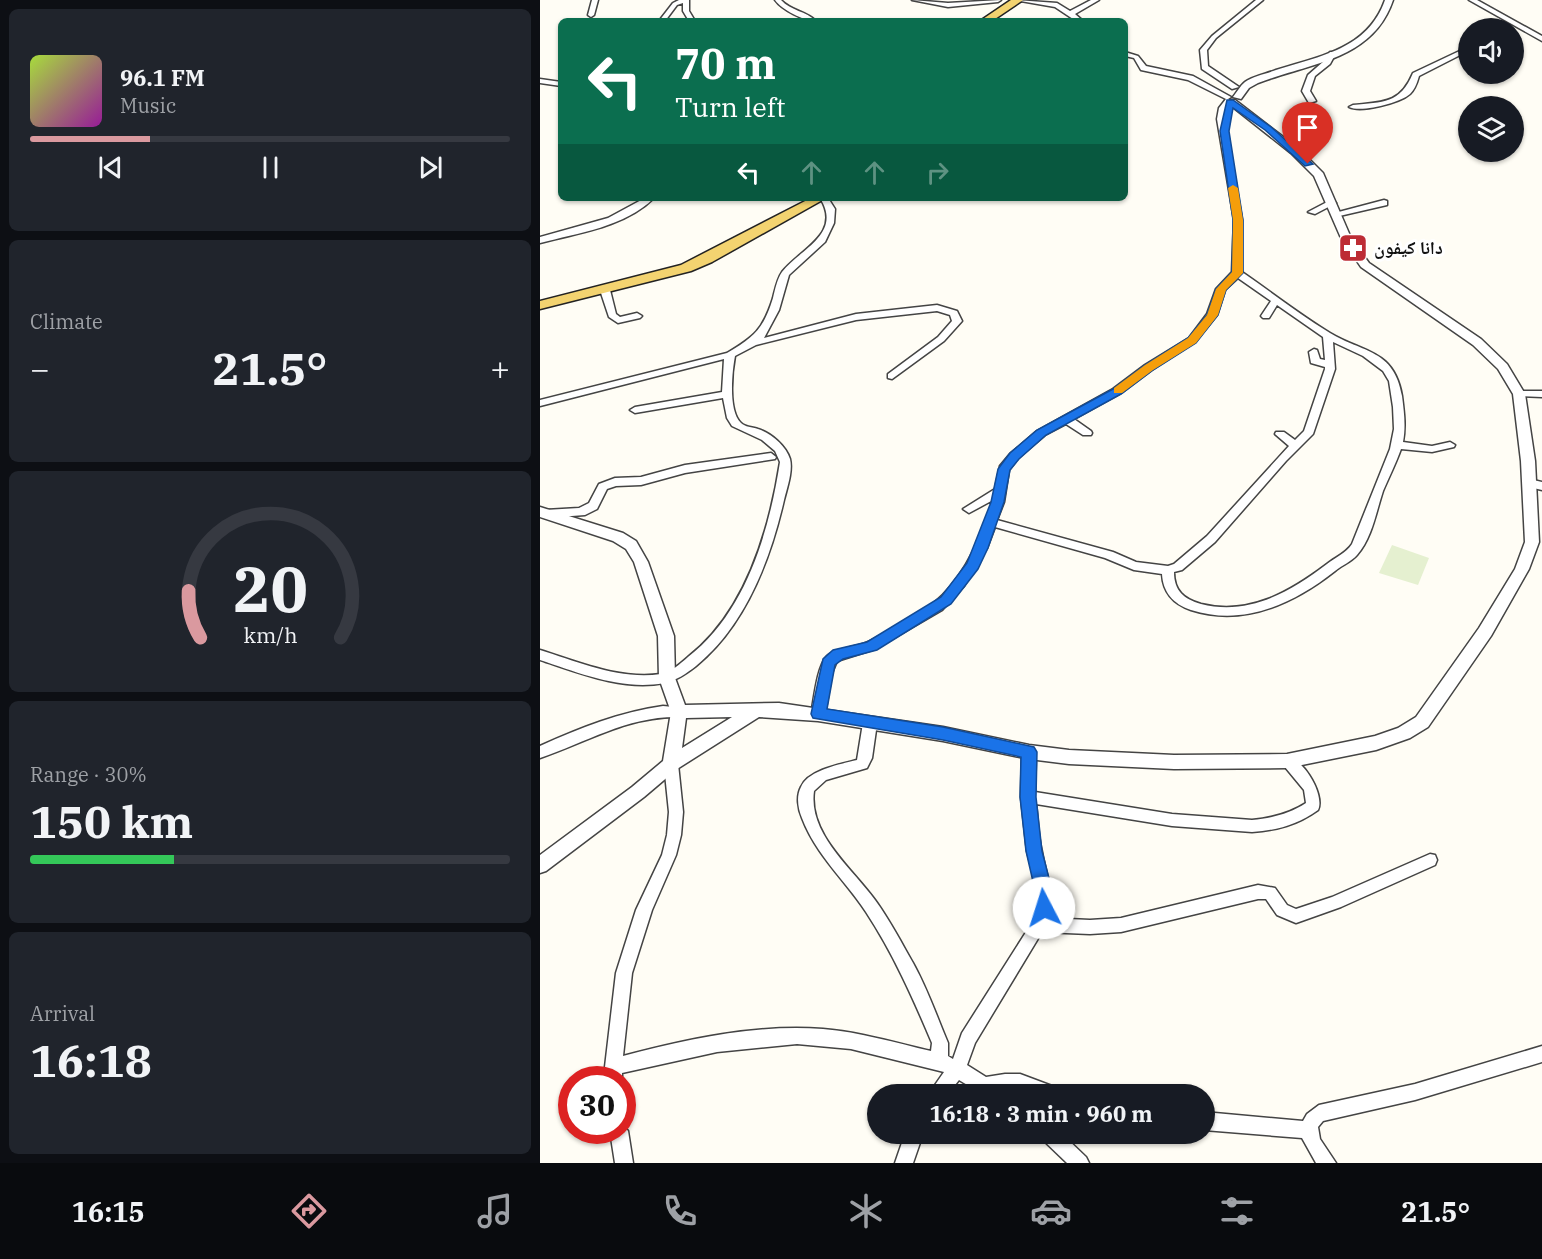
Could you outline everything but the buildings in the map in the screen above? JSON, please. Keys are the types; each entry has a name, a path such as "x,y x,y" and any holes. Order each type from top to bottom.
{"main road":[{"path":"990,18 1018,0"},
{"path":"540,305 657,277 697,263 816,201"}],"street":[{"path":"591,15 595,0"},
{"path":"664,18 675,4 685,0 686,11 690,18"},
{"path":"778,0 786,10 807,15 810,18"},
{"path":"915,0 956,5 998,0"},
{"path":"1018,0 1057,5 1076,18"},
{"path":"1070,14 1096,0"},
{"path":"540,752 628,718 653,712 757,710 818,714 943,734 1029,752 1097,759 1174,762 1287,761 1376,743 1404,733 1422,722 1485,632 1511,587 1537,532 1535,485 1528,461 1519,394 1503,367 1477,342 1365,265 1354,252 1319,175 1232,98 1205,67 1203,50 1214,37 1260,0"},
{"path":"818,714 829,663 833,658 872,646 946,600 973,566 991,522 1008,463 1041,433 1117,391 1149,367 1192,340 1212,315 1221,289 1238,273 1238,220 1224,131 1232,98 1247,85 1359,42 1376,30 1384,18 1389,0"},
{"path":"1472,0 1497,18"},
{"path":"1524,32 1542,39"},
{"path":"1312,101 1306,92 1310,80 1332,53"},
{"path":"1128,55 1136,57 1144,68 1191,78 1232,98"},
{"path":"1353,107 1398,99 1413,87 1416,75 1458,55"},
{"path":"540,81 558,84"},
{"path":"540,240 613,221 628,214 646,201"},
{"path":"753,342 769,321 785,274 825,235 830,223 831,208 825,201"},
{"path":"1312,212 1384,203"},
{"path":"1168,570 1167,581 1171,594 1184,603 1203,610 1247,612 1292,596 1353,552 1361,538 1373,498 1397,445 1402,420 1393,378 1389,370 1372,358 1328,336 1238,273"},
{"path":"605,290 612,315 618,320 637,316"},
{"path":"1266,316 1275,301"},
{"path":"540,403 730,355 753,342 856,316 937,308 954,313 957,321 941,339 892,376"},
{"path":"991,522 1109,555 1134,566 1168,570 1178,567 1211,539 1309,432 1330,365 1328,336"},
{"path":"1314,352 1315,361 1330,365"},
{"path":"540,655 611,675 634,679 667,678 707,650 726,626 760,560 784,474 784,456 781,451 758,432 739,427 733,422 728,394 727,371 730,355"},
{"path":"634,410 728,394"},
{"path":"1519,394 1542,394"},
{"path":"1066,419 1087,434"},
{"path":"1280,434 1295,445"},
{"path":"1397,445 1432,449 1450,446"},
{"path":"543,513 581,512 593,506 603,487 615,482 641,481 686,469 771,457"},
{"path":"969,509 1000,491"},
{"path":"543,513 618,537 631,545 641,562 666,636 667,678 679,712 671,764 676,812 674,835 669,855 644,910 624,973 615,1066"},
{"path":"540,865 638,792 671,764 757,710"},
{"path":"870,723 862,764 822,776 807,788 805,803 816,833 831,858 871,906 909,972 940,1042 939,1061"},
{"path":"945,1084 957,1069 968,1039 1039,925 1044,898 1033,842 1028,797 1029,752"},
{"path":"1028,797 1190,822 1265,825 1295,818 1313,806 1314,797 1310,787 1287,761"},
{"path":"1039,925 1090,927 1121,925 1258,892 1270,892 1282,910 1296,916 1336,902 1430,860"},
{"path":"633,1066 662,1054 778,1036 823,1037 863,1043 939,1061 981,1084"},
{"path":"1327,1163 1316,1150 1308,1130 1312,1119 1319,1114 1415,1092 1542,1054"},
{"path":"992,1084 1008,1080 1028,1084"},
{"path":"1215,1122 1308,1130"},
{"path":"622,1144 624,1163"},
{"path":"904,1163 911,1144"},
{"path":"1060,1144 1080,1163"}],"green space":[{"path":"1392,545 1429,558 1418,585 1379,573"}],"slow traffic":[{"path":"1118,391 1149,367 1192,340 1207,324 1221,289 1238,273 1238,220 1233,188"}],"place":[{"name":"دانا كيفون","path":"1353,248"}],"route":[{"path":"1044,908 1043,886 1034,851 1028,797 1029,752 943,734 818,714 829,663 838,654 872,646 946,600 973,566 998,502 1004,469 1014,456 1041,433 1096,404 1192,340 1207,324 1221,289 1238,273 1238,220 1224,131 1230,102 1268,129 1308,164"}]}
